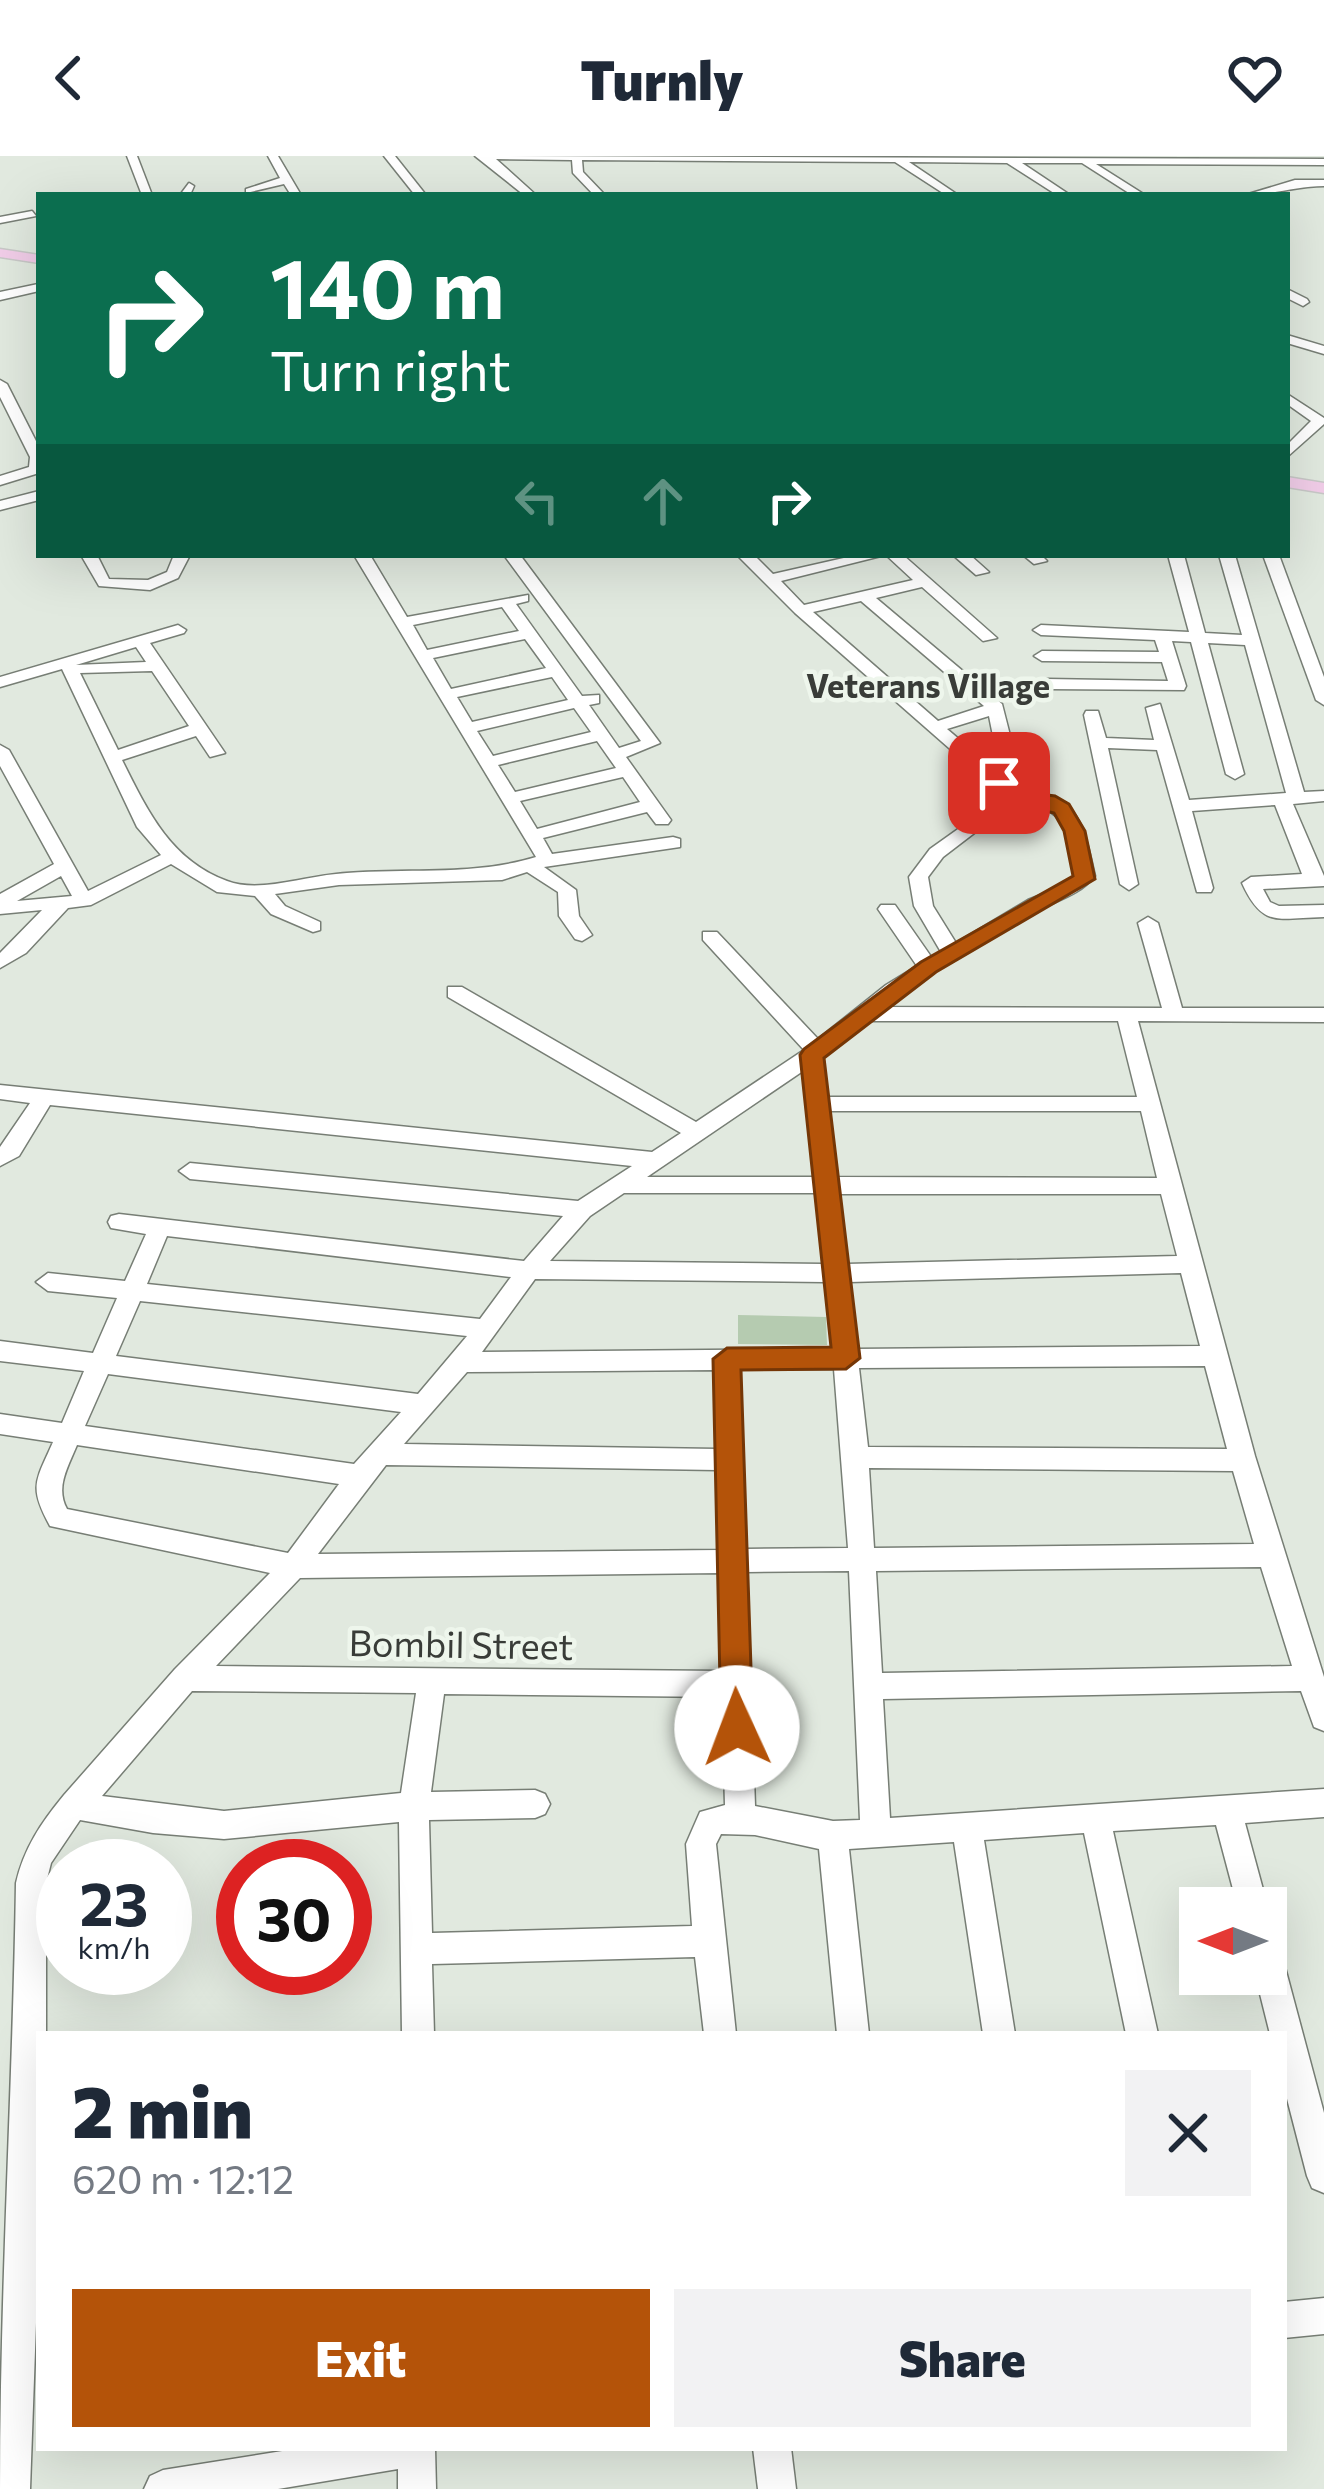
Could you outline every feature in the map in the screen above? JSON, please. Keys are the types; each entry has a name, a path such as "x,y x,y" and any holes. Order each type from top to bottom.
{"main road":[{"path":"0,253 30,258"},
{"path":"1290,482 1324,488"}],"street":[{"path":"132,156 146,192"},
{"path":"273,156 294,192"},
{"path":"389,156 419,192"},
{"path":"483,156 1324,162"},
{"path":"483,156 532,191"},
{"path":"577,157 578,173 597,192"},
{"path":"895,158 948,192"},
{"path":"1006,158 1060,192"},
{"path":"1080,158 1136,192"},
{"path":"250,191 286,179"},
{"path":"1261,192 1295,183 1324,183"},
{"path":"0,224 32,214"},
{"path":"0,224 17,227"},
{"path":"0,296 36,290"},
{"path":"1290,295 1303,302"},
{"path":"1290,340 1324,350"},
{"path":"0,384 36,455"},
{"path":"1290,400 1317,417 1308,434 1290,450"},
{"path":"0,422 20,425"},
{"path":"1290,424 1308,434"},
{"path":"0,463 36,469"},
{"path":"0,481 36,469"},
{"path":"0,506 36,496"},
{"path":"91,558 104,583 133,586 173,575 182,558"},
{"path":"364,558 530,836 539,863 567,890 569,916 582,935"},
{"path":"508,799 621,763 651,743 514,558"},
{"path":"11,2489 6,2428 30,2046 31,1883 37,1858 74,1804 185,1678 294,1566 359,1476 461,1362 529,1270 582,1210 815,1053 940,960 1070,890 1085,876 1075,831 1056,803 1005,789 748,558"},
{"path":"771,579 864,558"},
{"path":"897,558 989,638"},
{"path":"965,558 981,572"},
{"path":"1177,558 1235,774"},
{"path":"1228,558 1289,799 1318,879 1251,883 1262,906 1276,912 1324,911"},
{"path":"1272,558 1324,700"},
{"path":"801,610 925,582"},
{"path":"401,623 543,595"},
{"path":"865,596 996,708 1005,751 1005,789"},
{"path":"506,601 657,812 530,836"},
{"path":"0,682 69,667 178,630"},
{"path":"1041,630 1250,640"},
{"path":"421,656 528,634"},
{"path":"1047,684 1175,686 1162,636"},
{"path":"140,640 216,753"},
{"path":"1042,656 1171,657"},
{"path":"69,667 160,666"},
{"path":"69,667 146,826 172,856 224,888 261,890 339,879 473,877 673,843"},
{"path":"445,695 555,671"},
{"path":"466,728 616,694"},
{"path":"935,727 996,708"},
{"path":"1154,708 1204,888"},
{"path":"1092,716 1129,884"},
{"path":"110,758 199,729"},
{"path":"487,763 601,735"},
{"path":"1098,743 1163,745"},
{"path":"0,750 84,901"},
{"path":"1180,806 1324,796"},
{"path":"940,960 914,880 921,866 981,821"},
{"path":"0,905 84,901 172,856"},
{"path":"0,905 63,867"},
{"path":"261,890 278,910 313,926"},
{"path":"0,962 21,950 49,913 62,905"},
{"path":"888,909 940,960"},
{"path":"1148,922 1174,1014"},
{"path":"710,935 815,1053 856,1457 876,1832"},
{"path":"455,992 696,1132"},
{"path":"868,1014 1324,1015"},
{"path":"1126,1014 1213,1356 1270,1555 1324,1718"},
{"path":"0,1091 654,1160"},
{"path":"0,1158 45,1096"},
{"path":"818,1104 1150,1104"},
{"path":"190,1172 582,1210"},
{"path":"619,1185 1171,1186"},
{"path":"119,1222 529,1270 835,1273 1192,1264"},
{"path":"160,1227 50,1478 48,1498 59,1518 294,1566 1270,1555"},
{"path":"48,1282 487,1329"},
{"path":"0,1351 424,1405"},
{"path":"461,1362 1213,1356"},
{"path":"727,1359 740,1817"},
{"path":"0,1424 359,1476"},
{"path":"382,1454 730,1460"},
{"path":"856,1457 1243,1460"},
{"name":"Bombil Street","path":"185,1678 735,1684"},
{"path":"868,1686 1310,1678"},
{"path":"418,2031 414,1806 432,1681"},
{"path":"720,2031 701,1870 704,1829 711,1822 740,1817 795,1833 833,1836 1324,1802"},
{"path":"74,1804 138,1817 224,1825 414,1806 535,1804"},
{"path":"1227,1811 1247,1887"},
{"path":"1096,1820 1141,2031"},
{"path":"967,1828 999,2031"},
{"path":"833,1836 853,2031"},
{"path":"418,1949 708,1941"},
{"path":"1276,1995 1286,2031"},
{"path":"1287,2036 1324,2176"},
{"path":"1287,2320 1324,2316"},
{"path":"163,2489 397,2451"},
{"path":"415,2451 416,2489"},
{"path":"772,2451 777,2489"}],"green space":[{"path":"738,1315 826,1317 827,1345 738,1344"}],"district":[{"name":"Veterans Village","path":"928,686"}],"route":[{"path":"737,1728 727,1359 846,1358 812,1055 928,967 1084,879 1075,831 1062,809 1056,803 1018,797 999,783"}]}
